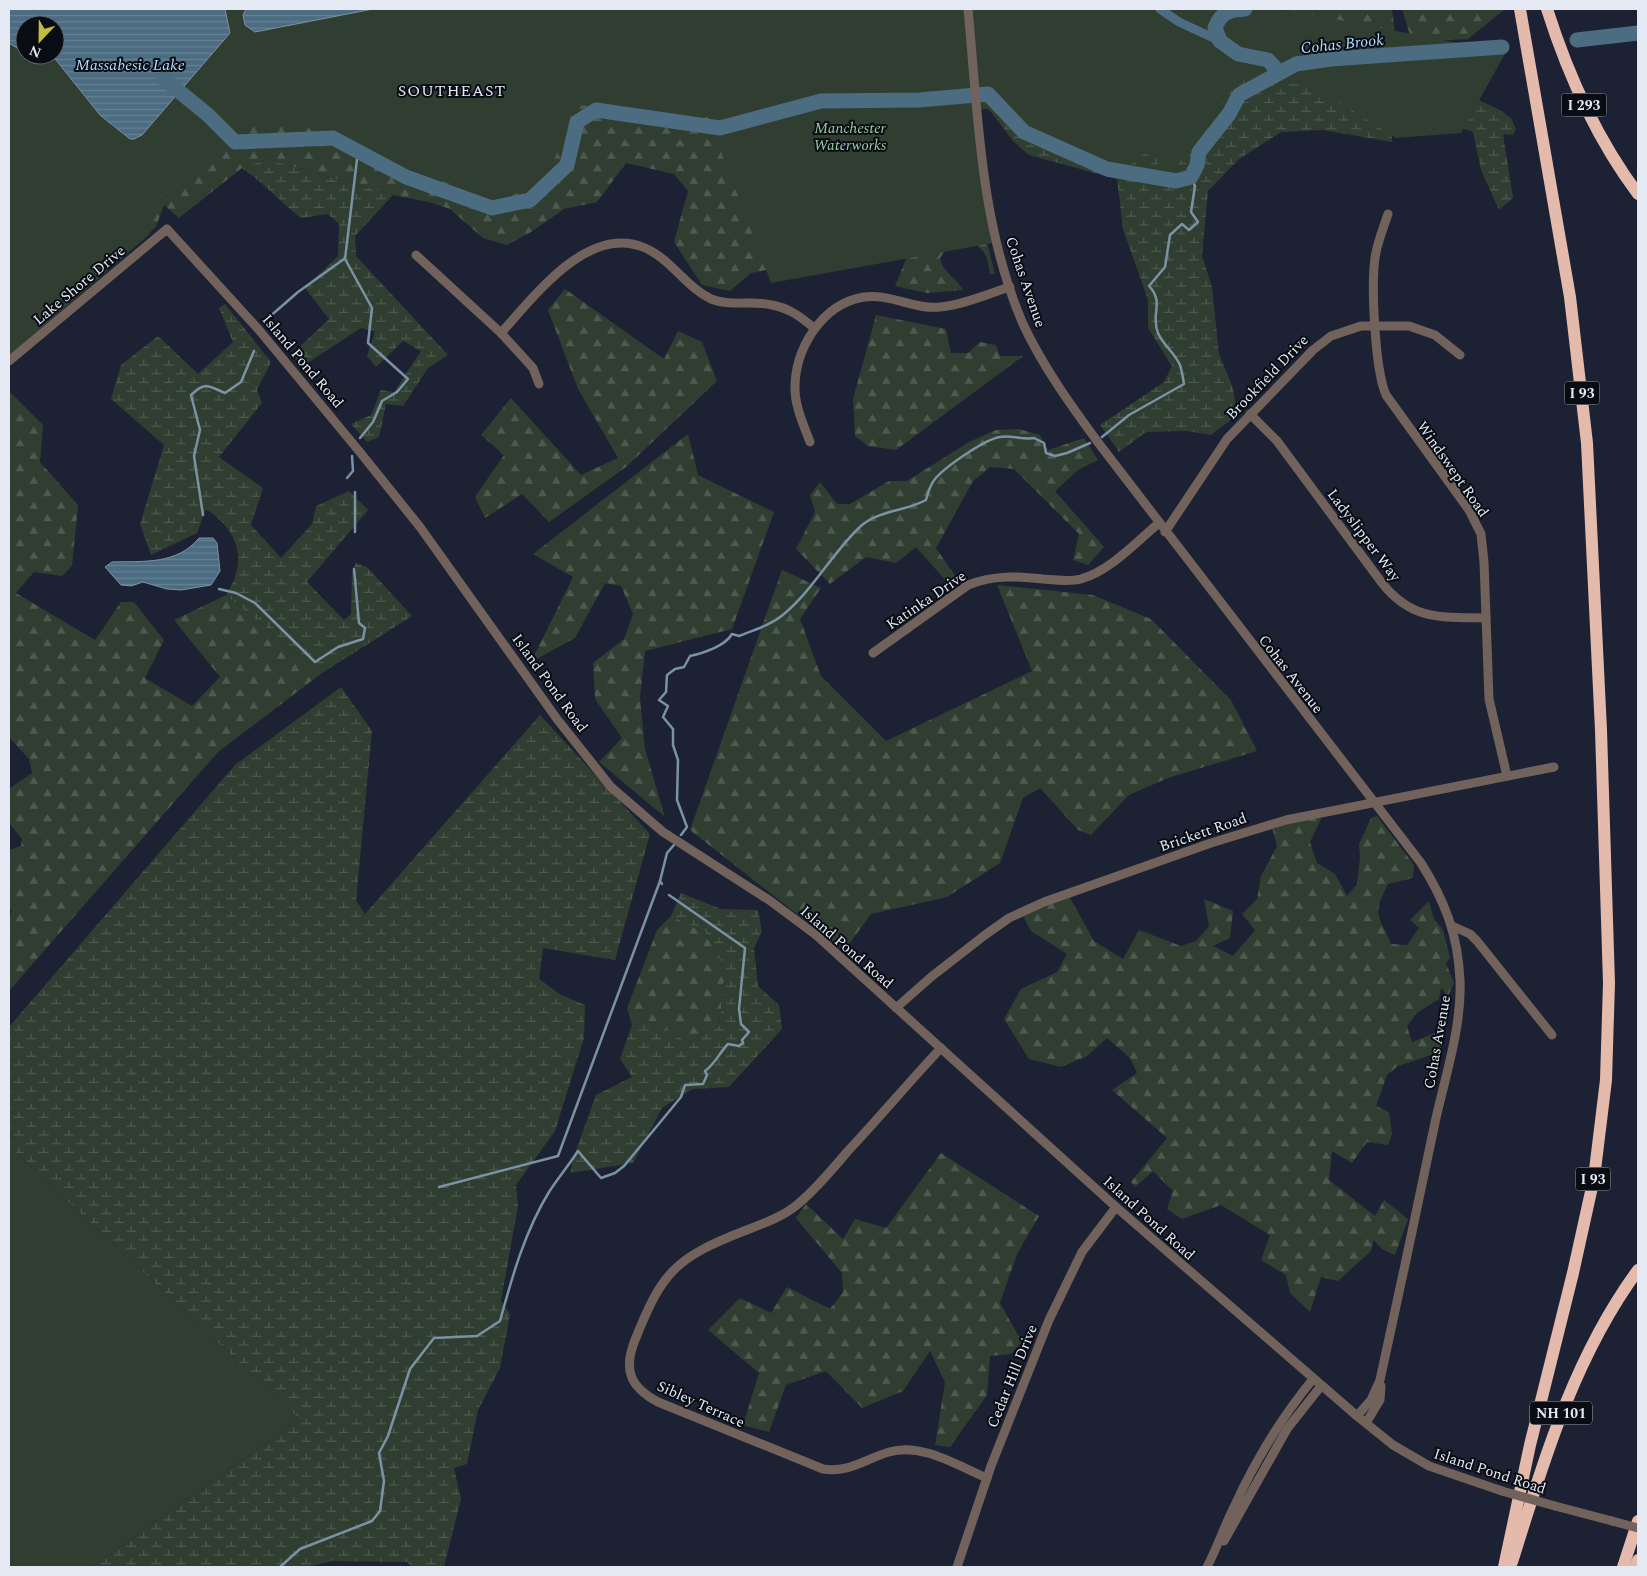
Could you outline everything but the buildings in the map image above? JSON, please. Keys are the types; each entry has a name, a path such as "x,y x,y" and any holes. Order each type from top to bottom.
{"highway":[{"name":"I 93","path":"1504,1567 1530,1445 1573,1273 1594,1178 1606,1080 1609,982 1600,700 1587,443 1570,297 1520,9"},
{"name":"I 293","path":"1547,9 1564,58 1588,112 1602,138 1638,194"},
{"name":"NH 101","path":"1510,1567 1561,1413 1594,1342 1638,1270"},
{"path":"1623,1567 1638,1521"},
{"path":"1636,1567 1638,1560"}],"street":[{"name":"Cohas Avenue","path":"968,9 976,101 990,211 1010,287 1024,324 1052,376 1084,423 1165,532 1404,841 1444,902 1452,926 1460,979 1457,1018 1380,1380 1380,1400 1366,1423"},
{"name":"Windswept Road","path":"1388,214 1379,241 1375,263 1379,373 1386,395 1469,510 1481,534 1489,700 1507,776"},
{"name":"Lake Shore Drive","path":"9,361 167,229"},
{"name":"Island Pond Road","path":"167,229 260,330 420,527 557,719 611,787 663,832 753,889 816,935 1116,1207 1312,1379 1393,1445 1429,1466 1502,1491 1638,1528"},
{"path":"501,333 564,267 591,250 612,244 644,248 659,257 684,279 712,298 724,303 771,304 798,314 814,328"},
{"path":"416,255 501,333 533,368 539,384"},
{"path":"810,442 799,412 795,390 804,347 814,328 829,314 848,302 865,297 939,307 1010,287"},
{"name":"Brookfield Drive","path":"1165,532 1220,448 1250,414 1321,342 1350,328 1409,326 1427,331 1443,339 1460,354"},
{"name":"Ladyslipper Way","path":"1250,414 1277,441 1382,583 1400,602 1415,611 1431,616 1486,618"},
{"name":"Katinka Drive","path":"873,653 968,586 1001,576 1067,581 1080,580 1107,567 1159,523"},
{"name":"Brickett Road","path":"896,1008 931,977 985,936 1026,909 1240,833 1316,813 1554,766"},
{"path":"1452,926 1470,934 1477,941 1552,1035"},
{"name":"Sibley Terrace","path":"941,1048 797,1206 762,1224 707,1246 674,1268 661,1283 652,1300 630,1354 629,1364 634,1383 641,1391 658,1402 823,1469 843,1470 888,1452 908,1450 927,1453 987,1478"},
{"name":"Cedar Hill Drive","path":"957,1567 987,1478 1049,1320 1082,1252 1116,1207"},
{"path":"1207,1567 1234,1507 1261,1455 1285,1415 1312,1379"},
{"name":"Cohas Avenue","path":"1357,1416 1371,1400 1380,1380"},
{"path":"1212,1557 1223,1543 1287,1429 1321,1386"}],"green space":[{"name":"Manchester Waterworks","path":"225,9 1281,9 1506,52 1461,133 1396,138 1314,86 1245,79 1228,94 1205,132 1173,170 1172,180 1160,177 1157,159 1151,153 1144,154 1128,166 1117,168 1069,149 1036,147 1025,141 987,109 974,110 993,243 771,283 708,117 689,117 604,104 573,106 567,132 548,172 539,182 501,201 494,202 419,171 364,166 352,158 337,143 319,131 293,127 242,125 158,198 148,215 150,234 9,356 9,43 15,48 15,65 62,65 88,101 126,137 142,134 230,33"},
{"path":"771,9 802,263 751,273 730,291 702,285 674,242 688,191 674,174 626,163 597,202 564,209 531,232 507,245 483,238 450,209 429,202 393,195 267,159 242,168 179,218 164,205 156,227 30,336 9,55 15,61 15,65 19,65 107,157 232,97"},
{"path":"1200,9 1299,9 1312,22 1500,110 1511,118 1516,129 1513,135 1503,134 1513,198 1499,210 1481,170 1473,132 1420,114 1391,100 1392,142 1323,130 1281,132 1238,160 1208,191 1202,256 1212,287 1219,354 1233,388 1237,415 1211,435 1186,431 1146,432 1119,452 1100,425 1164,382 1172,366 1148,328 1148,300 1123,229 1117,179 1029,155 1013,141 986,105"},
{"path":"1299,9 1392,9 1396,40 1312,22"},
{"path":"1402,9 1505,9 1468,39 1412,42"},
{"path":"267,159 393,195 355,236 356,256 448,355 428,368 403,406 386,404 379,437 367,442 351,424 371,415 381,390 394,392 421,351 403,341 376,367 367,356 375,331 361,328 303,366 291,355 329,319 305,288 338,256 339,224 328,214 301,218 242,168"},
{"path":"925,213 983,227 995,274 990,274 987,259 981,249 957,235 940,258 944,268 963,290 927,293 895,286"},
{"path":"565,289 664,359 678,331 702,342 717,381 626,467 549,522 522,494 485,518 475,497 504,455 481,435 511,398 581,475 618,458 578,389 548,310"},
{"path":"225,304 271,362 257,390 262,403 219,457 263,488 251,525 281,558 312,524 316,506 349,491 368,510 307,582 344,620 351,614 352,572 356,563 367,567 412,616 322,673 226,595 237,570 237,547 233,537 217,518 206,509 197,533 151,555 140,524 164,445 111,399 121,365 158,336 198,374 233,342 219,308"},
{"path":"876,315 946,329 951,353 968,353 980,342 996,345 1000,356 1023,356 896,450 868,446 855,436 853,399"},
{"path":"9,391 43,425 40,462 78,505 72,566 62,576 34,572 16,593 95,640 121,602 134,602 164,640 145,678 192,706 220,677 174,620 226,595 322,673 218,752 9,991 9,918 12,910 9,908 9,850 21,846 22,839 9,823 9,789 32,773 29,759 9,737"},
{"path":"1019,429 1040,435 1048,450 1084,438 1098,460 1078,470 1055,491 1104,547 1088,565 1073,560 1079,534 1014,469 990,467 973,481 936,548 958,580 948,583 916,547 896,563 866,557 830,584 796,549 815,512 810,495 820,482 837,504 850,504 889,481 907,481 969,442 996,430"},
{"path":"688,434 698,475 774,512 732,629 645,651 640,698 645,749 665,817 599,762 622,738 595,699 593,663 624,639 633,614 621,586 605,583 575,638 531,662 573,577 533,554"},
{"path":"782,570 821,588 800,619 821,676 886,741 1032,671 997,585 1093,595 1151,619 1231,700 1257,751 1168,778 1129,795 1091,835 1078,830 1040,788 1023,798 1000,863 947,897 871,914 844,951 690,830"},
{"path":"341,687 372,731 356,900 365,914 540,715 650,834 615,960 543,948 539,979 561,995 585,1005 584,1038 555,1131 516,1185 518,1206 501,1301 510,1314 500,1368 478,1410 467,1464 454,1468 461,1499 444,1567 412,1567 407,1562 332,1561 307,1567 92,1567 299,1419 9,1146 9,1027 235,765"},
{"path":"1320,812 1321,819 1310,842 1317,863 1335,874 1347,896 1357,884 1360,858 1359,844 1371,818 1377,816 1414,865 1413,878 1388,884 1378,909 1380,920 1391,944 1407,945 1419,928 1410,920 1429,901 1434,919 1443,930 1450,958 1446,963 1454,983 1448,996 1441,988 1439,999 1417,1013 1407,1026 1412,1042 1445,1029 1440,1052 1398,1066 1387,1075 1376,1106 1389,1112 1392,1134 1388,1145 1367,1142 1352,1163 1332,1151 1329,1180 1375,1216 1384,1200 1408,1219 1395,1255 1382,1249 1374,1240 1371,1251 1338,1281 1321,1277 1310,1312 1290,1293 1286,1275 1261,1260 1270,1235 1221,1205 1182,1219 1167,1209 1173,1191 1153,1171 1135,1187 1131,1182 1167,1138 1112,1090 1137,1073 1130,1058 1107,1038 1087,1056 1061,1067 1029,1059 1004,1019 1021,989 1057,972 1067,954 1031,931 1021,912 1068,894 1094,941 1123,959 1139,930 1181,946 1196,941 1209,926 1204,899 1233,911 1230,938 1213,946 1233,956 1255,930 1242,914 1257,899 1261,876 1277,846 1271,824"},
{"path":"681,893 721,909 758,910 762,931 754,948 758,986 779,1005 782,1029 729,1087 693,1089 662,1108 633,1163 570,1173 575,1153 596,1095 632,1077 620,1059 632,1025 655,1022 687,1042 719,1026 724,981 721,961 706,933 671,916"},
{"path":"671,916 706,933 721,961 724,981 719,1026 687,1042 655,1022 632,1025 627,1008 657,930"},
{"path":"9,1146 299,1419 92,1567 9,1567"},
{"path":"941,1153 1039,1216 1017,1254 1000,1303 1022,1342 1011,1354 990,1356 987,1395 950,1447 935,1445 945,1382 930,1351 903,1391 862,1408 826,1371 786,1385 769,1432 743,1425 759,1373 708,1330 740,1298 771,1313 787,1287 830,1309 843,1292 842,1273 796,1218 806,1204 843,1239 855,1219 886,1228"}],"water":[{"name":"Massabesic Lake","path":"9,9 225,9 230,33 142,135 134,139 130,139 100,115 60,65 65,65 65,15 15,15 15,47 9,43"},
{"path":"246,9 373,9 255,32 245,25 243,15"},
{"path":"199,538 213,538 217,543 220,571 211,585 181,590 167,589 143,582 131,586 121,585 105,567 112,562 159,560 170,557 190,547"}],"waterway":[{"path":"1160,9 1179,22 1220,41"},
{"name":"Cohas Brook","path":"1245,9 1230,11 1220,18 1215,28 1220,41 1238,54 1268,60 1279,72"},
{"name":"Cohas Brook","path":"1577,40 1638,33"},
{"path":"164,79 208,115 235,142 333,138 406,177 492,208 530,200 567,165 577,122 596,110 720,128 821,101 919,100 988,94 1024,132 1107,169 1176,181 1191,177 1197,165 1199,152 1229,114 1239,95 1296,64 1331,59 1502,47"},
{"path":"358,151 345,259 372,308 368,343 408,379 397,392 382,401 373,422 360,438"},
{"path":"1102,437 1129,415 1184,384 1178,361 1158,333 1155,320 1157,303 1154,292 1149,286 1165,267 1170,235 1182,224 1189,230 1198,222 1191,212 1195,186 1191,177"},
{"path":"266,324 267,319 298,292 344,259"},
{"path":"203,515 194,456 200,430 191,395 203,386 225,393 241,382 254,351"},
{"path":"681,835 687,827 677,800 678,760 673,745 673,729 663,717 668,706 659,700 666,692 667,675 675,669 684,667 690,656 708,651 724,642 732,634 739,636 779,618 805,593 842,546 862,525 877,516 926,500 928,491 940,474 966,454 985,443 1000,437 1034,438 1044,443 1046,453 1055,456 1090,443"},
{"path":"347,478 353,471 352,456"},
{"path":"355,492 355,532"},
{"path":"219,589 236,593 255,603 315,662 338,647 363,639 365,628 359,623 354,569"},
{"path":"662,884 660,881 667,853 674,845"},
{"path":"439,1187 558,1156 660,881"},
{"path":"280,1567 300,1549 372,1521 380,1511 384,1481 379,1453 388,1436 410,1369 434,1338 477,1336 500,1321 514,1271 533,1222 549,1192 578,1151 601,1178 615,1173 624,1166 681,1097 685,1085 703,1084 707,1075 705,1071 728,1044 739,1046 743,1043 742,1040 749,1032 741,1024 739,1009 745,948 669,895"}],"district":[{"name":"SOUTHEAST","path":"452,90"}]}
